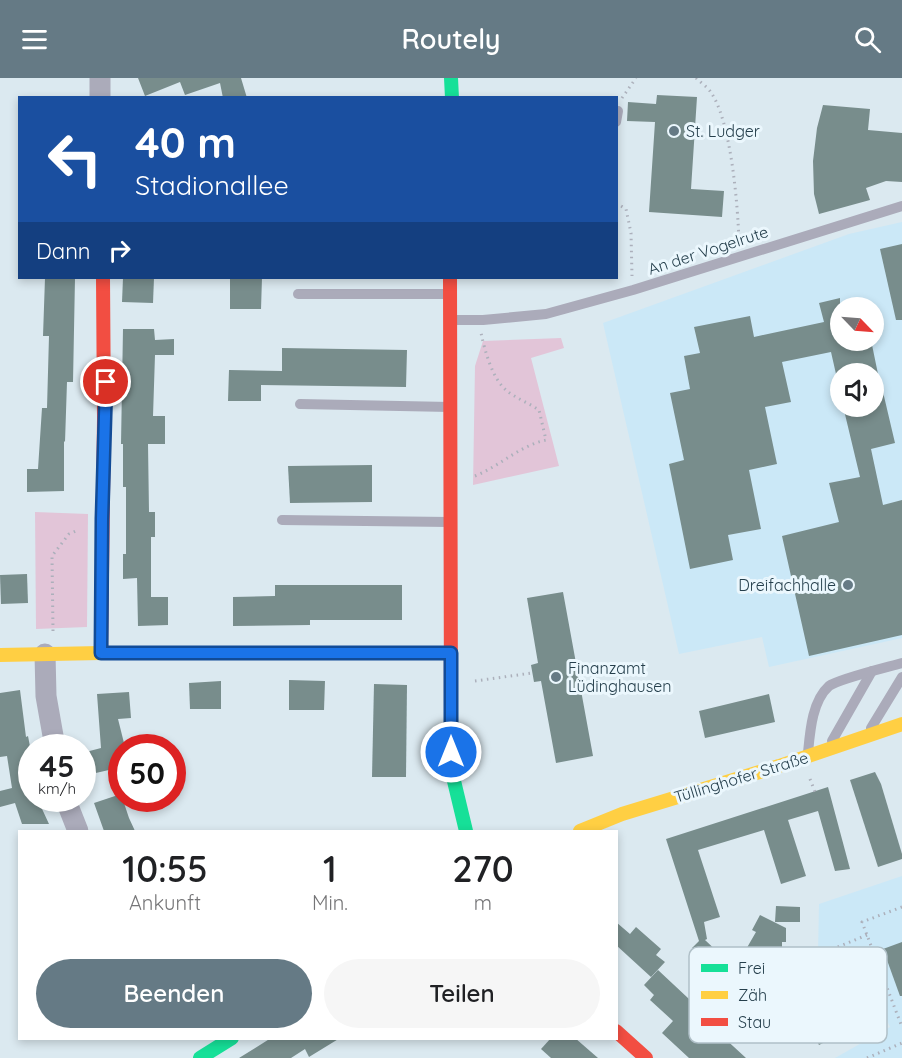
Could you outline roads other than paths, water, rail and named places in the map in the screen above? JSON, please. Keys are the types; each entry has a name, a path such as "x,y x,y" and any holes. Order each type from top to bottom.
{"street":[{"path":"100,78 100,96"},
{"path":"452,78 452,96"},
{"path":"101,653 106,382 103,279"},
{"path":"450,279 451,752 454,781 466,830"},
{"path":"0,655 451,653"},
{"path":"49,654 46,696 53,734"},
{"name":"Tüllinghofer Straße","path":"582,830 622,814 826,751 902,724"},
{"path":"71,812 78,830"},
{"path":"618,1033 646,1058"},
{"path":"203,1049 227,1040"}],"lane":[{"name":"An der Vogelrute","path":"450,320 546,314 633,290 902,206"},
{"path":"298,294 450,294"},
{"path":"300,404 450,407"},
{"path":"282,520 451,522"},
{"path":"807,756 814,719 823,694 831,684 902,663"},
{"path":"826,751 872,671"},
{"path":"867,736 902,677"}],"place":[{"name":"St. Ludger","path":"674,131"},
{"name":"Dreifachhalle","path":"848,585"},
{"name":"Finanzamt Lüdinghausen","path":"556,677"}]}
